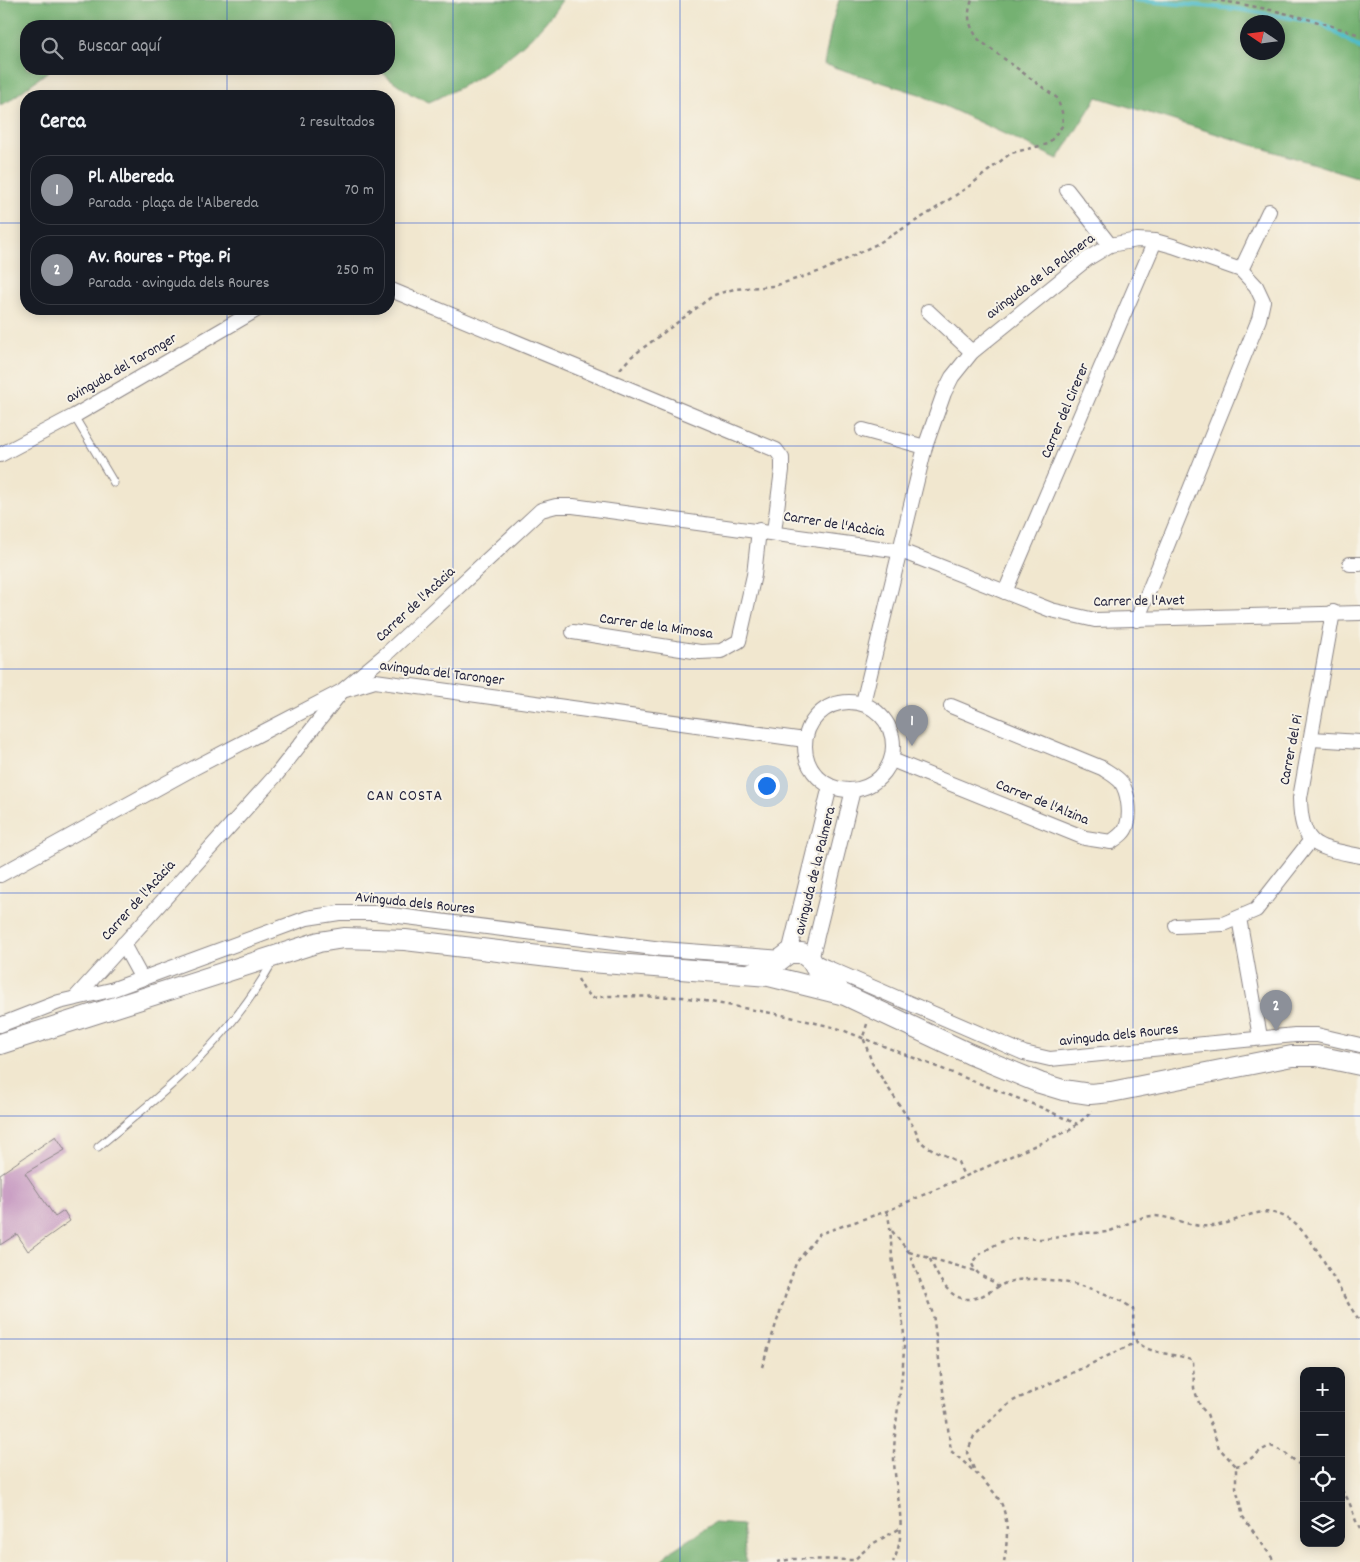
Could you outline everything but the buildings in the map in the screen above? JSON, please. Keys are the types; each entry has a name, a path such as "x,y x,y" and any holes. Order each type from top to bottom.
{"street":[{"path":"1067,190 1110,245"},
{"path":"1137,620 1259,319 1263,301 1256,286 1241,270 1268,211"},
{"name":"avinguda de la Palmera","path":"863,703 926,447 944,393 952,377 972,352 1087,259 1110,245 1137,240 1155,241 1241,270"},
{"name":"Carrer del Cirerer","path":"1005,592 1155,241"},
{"path":"395,291 776,450 782,458 782,470 774,532"},
{"path":"928,312 972,352"},
{"name":"avinguda del Taronger","path":"0,455 74,416 248,315"},
{"path":"863,430 926,447"},
{"name":"Carrer de l'Acàcia","path":"75,998 277,774 342,691 384,656 542,510 556,506 573,506 774,532 901,551"},
{"name":"Carrer de la Mimosa","path":"574,632 700,652 721,652 739,641 754,575 758,530"},
{"name":"Carrer de l'Avet","path":"901,551 1074,617 1095,620 1333,612 1360,613"},
{"name":"Carrer del Pi","path":"1311,840 1302,828 1300,798 1312,739 1333,612"},
{"name":"avinguda del Taronger","path":"0,875 192,769 342,691 375,681 805,740"},
{"path":"843,702 863,703 876,710 886,721 893,740 892,760 884,773 875,782 853,790 830,786 817,776 810,766 806,755 805,740 815,718 825,709 843,702"},
{"name":"Carrer de l'Alzina","path":"892,760 1085,838 1111,842 1121,835 1128,825 1128,804 1121,783 1112,775 1102,768 951,706"},
{"path":"1312,739 1360,742"},
{"name":"avinguda de la Palmera","path":"787,955 830,786"},
{"name":"avinguda de la Palmera","path":"811,960 853,790"},
{"path":"1176,926 1222,924 1256,910 1311,840 1322,848 1360,856"},
{"name":"Avinguda dels Roures","path":"0,1024 59,1002 112,990 141,977 307,918 356,912 662,949 787,955"},
{"path":"1239,918 1260,1037"},
{"path":"0,1044 278,954 331,939 375,938 576,960 750,973 793,980 845,995 970,1054 1040,1083 1063,1090 1090,1094 1111,1092 1268,1059 1316,1056 1360,1065"},
{"path":"123,944 141,977"},
{"path":"750,973 787,955 802,953 811,960 820,975 845,995"},
{"path":"787,955 793,980"},
{"path":"793,980 811,960"},
{"name":"avinguda dels Roures","path":"811,960 1024,1053 1041,1058 1066,1059 1260,1037 1317,1035 1360,1045"}],"lane":[{"path":"74,416 114,483"},
{"path":"98,1147 162,1094 214,1045 254,994 278,954"}],"path":[{"path":"611,380 631,357 714,295 734,289 774,286 824,270 879,243 929,213 968,187 1011,153 1048,144 1056,137 1063,125 1058,98 978,40 970,29 968,14 972,0"},
{"path":"1213,0 1246,4 1308,18 1360,35"},
{"path":"576,960 577,977 584,990 592,998 610,996 683,997 782,1015 837,1028 1040,1107 1078,1124"},
{"path":"876,1010 864,1028 863,1037 872,1063 915,1129 920,1140 932,1150 958,1162 964,1176"},
{"path":"762,1367 796,1263 819,1234 887,1211 1070,1130 1111,1092"},
{"path":"887,1211 892,1231 892,1263 898,1290 904,1344 894,1454 901,1528 900,1544 893,1562"},
{"path":"975,1271 972,1264 975,1257 998,1242 1015,1237 1053,1238 1076,1232 1109,1231 1145,1216 1167,1218 1194,1226 1213,1226 1252,1212 1264,1211 1284,1216 1302,1232 1321,1256 1360,1321"},
{"path":"892,1231 909,1252 933,1314 951,1451 975,1470"},
{"path":"909,1252 919,1254 930,1260 975,1271 999,1287"},
{"path":"930,1260 943,1285 952,1294 960,1298 976,1298 999,1287 1023,1279 1063,1282 1112,1297 1133,1309 1134,1336 1137,1342 1159,1353 1185,1356 1193,1360 1194,1388 1200,1406 1207,1414 1219,1448 1236,1466 1236,1487 1243,1517 1275,1562"},
{"path":"1004,1562 1007,1541 1003,1507 975,1470 967,1453 974,1436 1011,1402 1137,1342"},
{"path":"1236,1466 1243,1464 1260,1450 1271,1446 1284,1452 1300,1465"},
{"path":"1345,1494 1349,1498 1352,1514 1360,1529"},
{"path":"777,1562 793,1559 854,1560 872,1544 901,1528"}],"green space":[{"path":"0,0 562,0 520,48 467,84 429,102 411,94 385,75 395,75 395,20 20,20 20,75 43,75 23,90 20,90 20,93 9,101 0,105"},
{"path":"839,0 1360,0 1360,178 1097,97 1058,159 919,94 824,64 832,23"},
{"path":"714,1523 742,1525 746,1562 661,1562 668,1553"}],"waterway":[{"path":"1135,0 1237,9 1321,23 1360,48"}],"place":[{"name":"Pl. Albereda","path":"912,746"},
{"name":"Av. Roures - Ptge. Pi","path":"1276,1031"}],"district":[{"name":"CAN COSTA","path":"405,796"}]}
